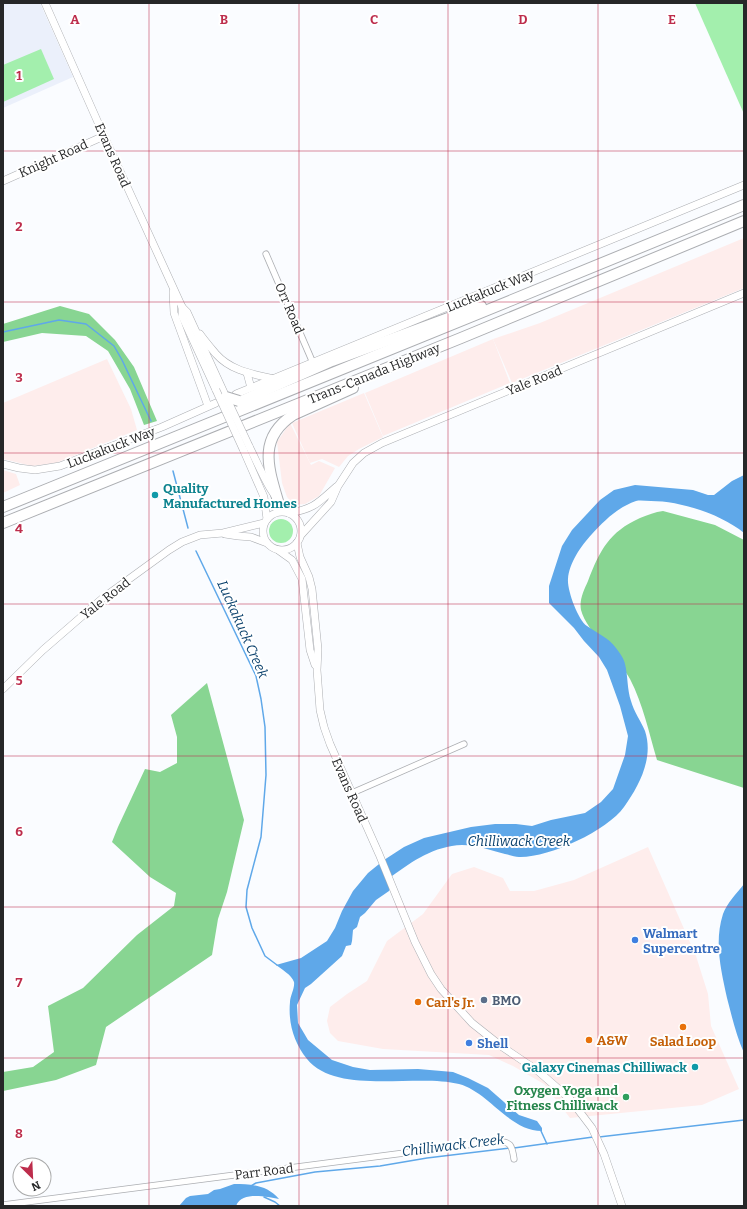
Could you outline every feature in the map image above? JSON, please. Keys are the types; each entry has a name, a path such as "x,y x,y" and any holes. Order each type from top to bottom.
{"highway":[{"name":"Trans-Canada Highway","path":"3,507 744,205"},
{"name":"Trans-Canada Highway","path":"3,523 461,338 744,221"},
{"path":"228,398 494,301 512,300"},
{"path":"278,501 269,469 268,452 272,437 276,430 286,420 304,410 461,338"}],"street":[{"name":"Evans Road","path":"45,3 182,307 187,312 228,398 264,497 266,521"},
{"name":"Knight Road","path":"3,181 104,136"},
{"name":"Luckakuck Way","path":"228,398 744,185"},
{"name":"Orr Road","path":"266,254 313,363"},
{"path":"173,287 174,313 208,406"},
{"name":"Yale Road","path":"301,535 331,502 338,486 353,463 364,453 382,443 744,293"},
{"name":"Evans Road","path":"182,307 182,316 228,398"},
{"path":"194,328 217,355 227,363 247,373 274,379"},
{"path":"247,373 251,388"},
{"name":"Luckakuck Way","path":"3,464 35,470 60,466 162,427 216,403"},
{"name":"Evans Road","path":"246,447 270,489 289,513"},
{"name":"Yale Road","path":"289,513 304,511 313,507 338,486"},
{"path":"276,512 289,513 298,520 301,535 297,543 289,549 278,550 272,548 267,543 263,534 266,521 276,512"},
{"name":"Yale Road","path":"3,689 43,650 97,603 182,542 200,535 223,533 266,521"},
{"name":"Yale Road","path":"223,533 251,537 267,543"},
{"name":"Evans Road","path":"297,543 300,557 309,577 312,589 318,649 316,670"},
{"name":"Evans Road","path":"278,550 292,560 302,579 310,650 316,670 320,710 324,727 422,958 441,989 472,1023 486,1035 538,1070 570,1099 592,1128 604,1154 622,1206"},
{"path":"352,794 464,744"},
{"name":"Parr Road","path":"3,1205 497,1141 506,1141 510,1144 514,1159"}],"shaded area":[{"path":"3,3 40,3 73,77 3,108"},
{"path":"744,238 744,288 512,383 493,339 540,323"},
{"path":"493,339 510,383 383,436 365,393"},
{"path":"107,359 131,409 137,430 56,463 32,466 3,459 3,403"},
{"path":"364,393 383,437 348,456 339,467 322,459 310,463 292,423"},
{"path":"290,423 311,465 319,461 335,468 319,496 305,504 294,505 287,497 282,483 277,442"},
{"path":"3,470 16,474 20,485 3,493"},
{"path":"648,847 696,956 708,994 711,1026 739,1089 702,1105 570,1118 544,1084 513,1066 489,1055 383,1049 338,1041 330,1033 327,1021 330,1007 367,981 387,941 423,914 452,874 474,867 503,878 510,891 534,891 574,880"}],"green space":[{"path":"695,3 744,3 744,114"},
{"path":"41,49 54,79 3,102 3,65"},
{"path":"60,306 89,314 115,340 134,367 157,421 144,425 130,389 108,351 86,336 42,333 3,342 3,324"},
{"path":"663,511 715,525 744,540 744,788 657,760 642,708 630,679 619,663 590,628 584,619 581,610 581,599 584,591 597,560 607,543 620,529 629,523"},
{"path":"281,519 290,522 293,531 290,540 281,543 272,540 269,531 272,522"},
{"path":"207,683 244,820 227,892 218,919 212,955 106,1027 96,1065 56,1080 3,1091 3,1072 33,1067 54,1052 48,1006 83,988 137,935 174,906 176,893 150,877 112,842 145,769 160,772 177,763 177,737 171,715"}],"water":[{"name":"Chilliwack Creek","path":"744,475 744,533 724,520 687,506 675,503 636,501 623,507 601,524 584,544 573,561 568,579 571,597 580,618 584,623 610,641 623,658 631,701 645,731 648,751 644,771 635,790 624,807 616,816 591,834 545,853 517,857 478,847 462,845 442,848 424,855 392,876 389,891 376,900 360,917 357,927 353,930 351,945 346,946 342,956 305,988 297,1005 298,1023 308,1040 332,1060 353,1067 370,1070 418,1069 453,1072 488,1088 519,1115 537,1121 542,1128 542,1131 519,1125 470,1088 459,1084 441,1081 357,1080 337,1077 320,1070 302,1053 295,1039 290,1018 290,1000 294,982 289,975 276,965 301,958 327,941 353,891 368,873 404,847 424,838 471,827 495,824 532,826 551,820 585,813 601,802 613,789 625,755 628,736 620,706 607,670 599,657 574,628 549,603 549,586 562,546 572,530 600,500 614,490 635,485 693,490 708,495 714,495 732,481"},
{"path":"744,884 744,1053 736,1033 727,998 719,956 719,935 723,914"},
{"path":"234,1184 247,1184 264,1188 279,1199 255,1196 243,1198 236,1206 179,1206 186,1198 190,1196 208,1194 214,1190"}],"waterway":[{"name":"Luckakuck Creek","path":"3,332 59,320 86,324 114,346 151,421"},
{"name":"Luckakuck Creek","path":"173,471 188,528"},
{"name":"Luckakuck Creek","path":"196,551 256,676 261,699 265,727 266,775 261,837 247,890 246,907 252,928 265,956 277,965"},
{"path":"599,1137 744,1120"},
{"name":"Chilliwack Creek","path":"541,1131 547,1144"},
{"path":"514,1148 593,1137"},
{"name":"Chilliwack Creek","path":"251,1186 256,1183 315,1172 380,1166 427,1158 510,1148"},
{"path":"264,1197 280,1206"}],"place":[{"name":"Quality Manufactured Homes","path":"155,495"},
{"name":"Walmart Supercentre","path":"635,940"},
{"name":"BMO","path":"484,1000"},
{"name":"Carl's Jr.","path":"418,1002"},
{"name":"Salad Loop","path":"683,1027"},
{"name":"A&W","path":"589,1040"},
{"name":"Shell","path":"469,1043"},
{"name":"Galaxy Cinemas Chilliwack","path":"695,1067"},
{"name":"Oxygen Yoga and Fitness Chilliwack","path":"626,1097"}]}
